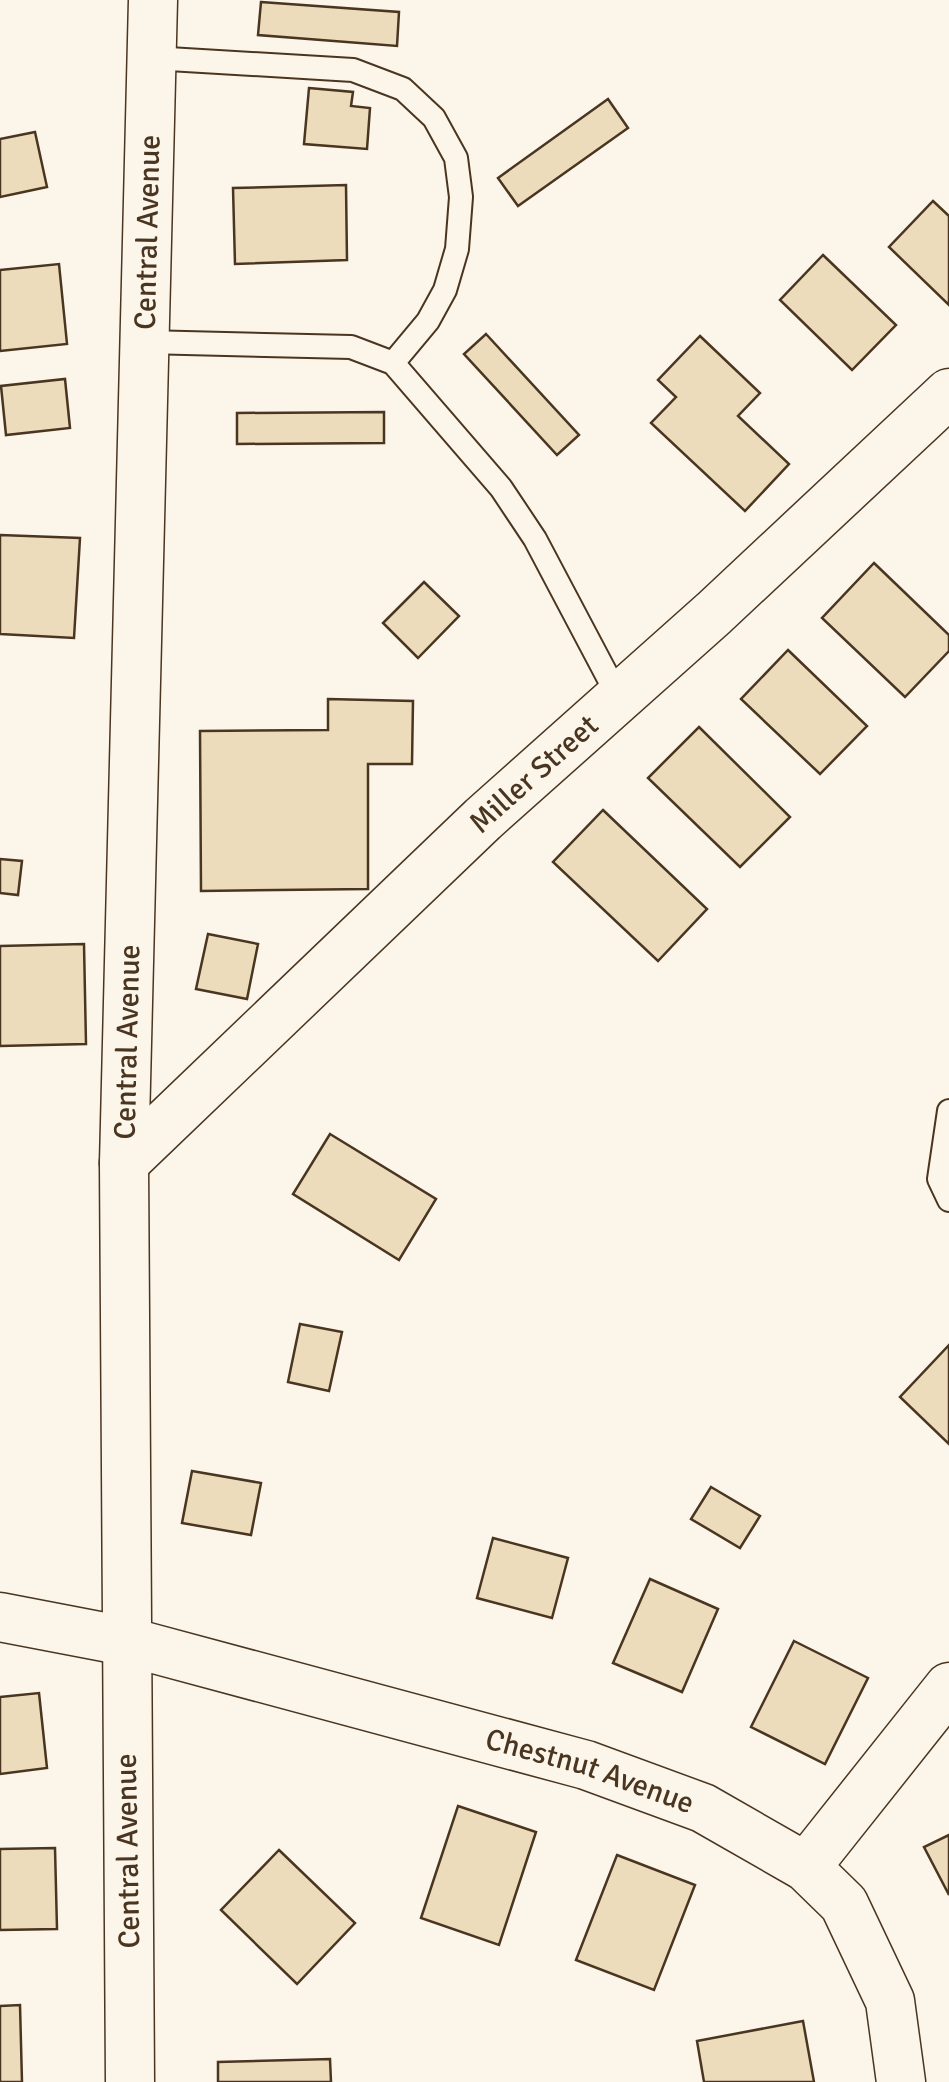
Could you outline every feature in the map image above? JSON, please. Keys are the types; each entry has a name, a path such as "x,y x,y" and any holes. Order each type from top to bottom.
{"street":[{"name":"Central Avenue","path":"130,2082 124,1163 153,0"},
{"name":"Miller Street","path":"124,1163 482,818 620,698 949,393"},
{"name":"Chestnut Avenue","path":"0,1617 126,1641 586,1765 703,1808 806,1867 844,1904 890,2002 901,2082"},
{"path":"806,1867 949,1686"}],"lane":[{"path":"152,58 354,70 403,88 434,118 456,158 461,198 457,249 445,290 428,321 393,363"},
{"path":"144,342 351,346 393,363 510,501 536,539 620,698"},
{"path":"949,1111 939,1179 949,1200"}],"building":[{"path":"261,2 399,12 397,46 258,35"},
{"path":"309,88 353,92 351,106 370,108 367,149 304,144"},
{"path":"608,99 628,128 518,206 498,178"},
{"path":"35,132 47,187 0,197 0,139"},
{"path":"346,185 347,260 235,264 233,188"},
{"path":"933,201 949,216 949,305 889,247"},
{"path":"823,255 896,325 852,370 780,300"},
{"path":"59,264 67,344 0,351 0,270"},
{"path":"486,334 579,435 557,455 464,354"},
{"path":"700,336 760,393 738,416 789,464 745,511 651,423 676,397 658,380"},
{"path":"65,379 70,428 6,435 1,386"},
{"path":"384,412 384,443 237,444 237,413"},
{"path":"0,535 80,538 74,638 0,634"},
{"path":"874,563 949,635 949,651 905,697 822,618"},
{"path":"424,582 459,616 418,658 383,623"},
{"path":"788,650 867,726 820,774 741,699"},
{"path":"328,699 413,701 412,764 368,764 368,889 201,891 200,731 328,730"},
{"path":"699,727 790,817 740,867 648,778"},
{"path":"603,810 707,909 658,961 553,862"},
{"path":"0,859 22,861 18,895 0,893"},
{"path":"208,934 258,944 247,999 196,989"},
{"path":"84,944 86,1044 0,1046 0,946"},
{"path":"330,1134 436,1199 399,1260 293,1194"},
{"path":"300,1324 342,1332 329,1391 288,1382"},
{"path":"949,1345 949,1444 900,1397"},
{"path":"192,1471 261,1483 251,1535 182,1523"},
{"path":"711,1487 760,1516 740,1548 691,1519"},
{"path":"493,1538 568,1558 552,1618 477,1598"},
{"path":"650,1579 718,1609 682,1692 613,1663"},
{"path":"794,1641 868,1678 825,1764 751,1727"},
{"path":"39,1693 47,1768 0,1774 0,1697"},
{"path":"458,1806 536,1832 499,1945 421,1918"},
{"path":"949,1835 949,1895 924,1847"},
{"path":"55,1848 57,1929 0,1930 0,1849"},
{"path":"279,1850 355,1923 297,1984 221,1910"},
{"path":"617,1855 695,1885 654,1990 576,1960"},
{"path":"20,2005 22,2082 0,2082 0,2006"},
{"path":"803,2021 814,2082 704,2082 697,2041"},
{"path":"330,2059 331,2082 218,2082 218,2062"}]}
